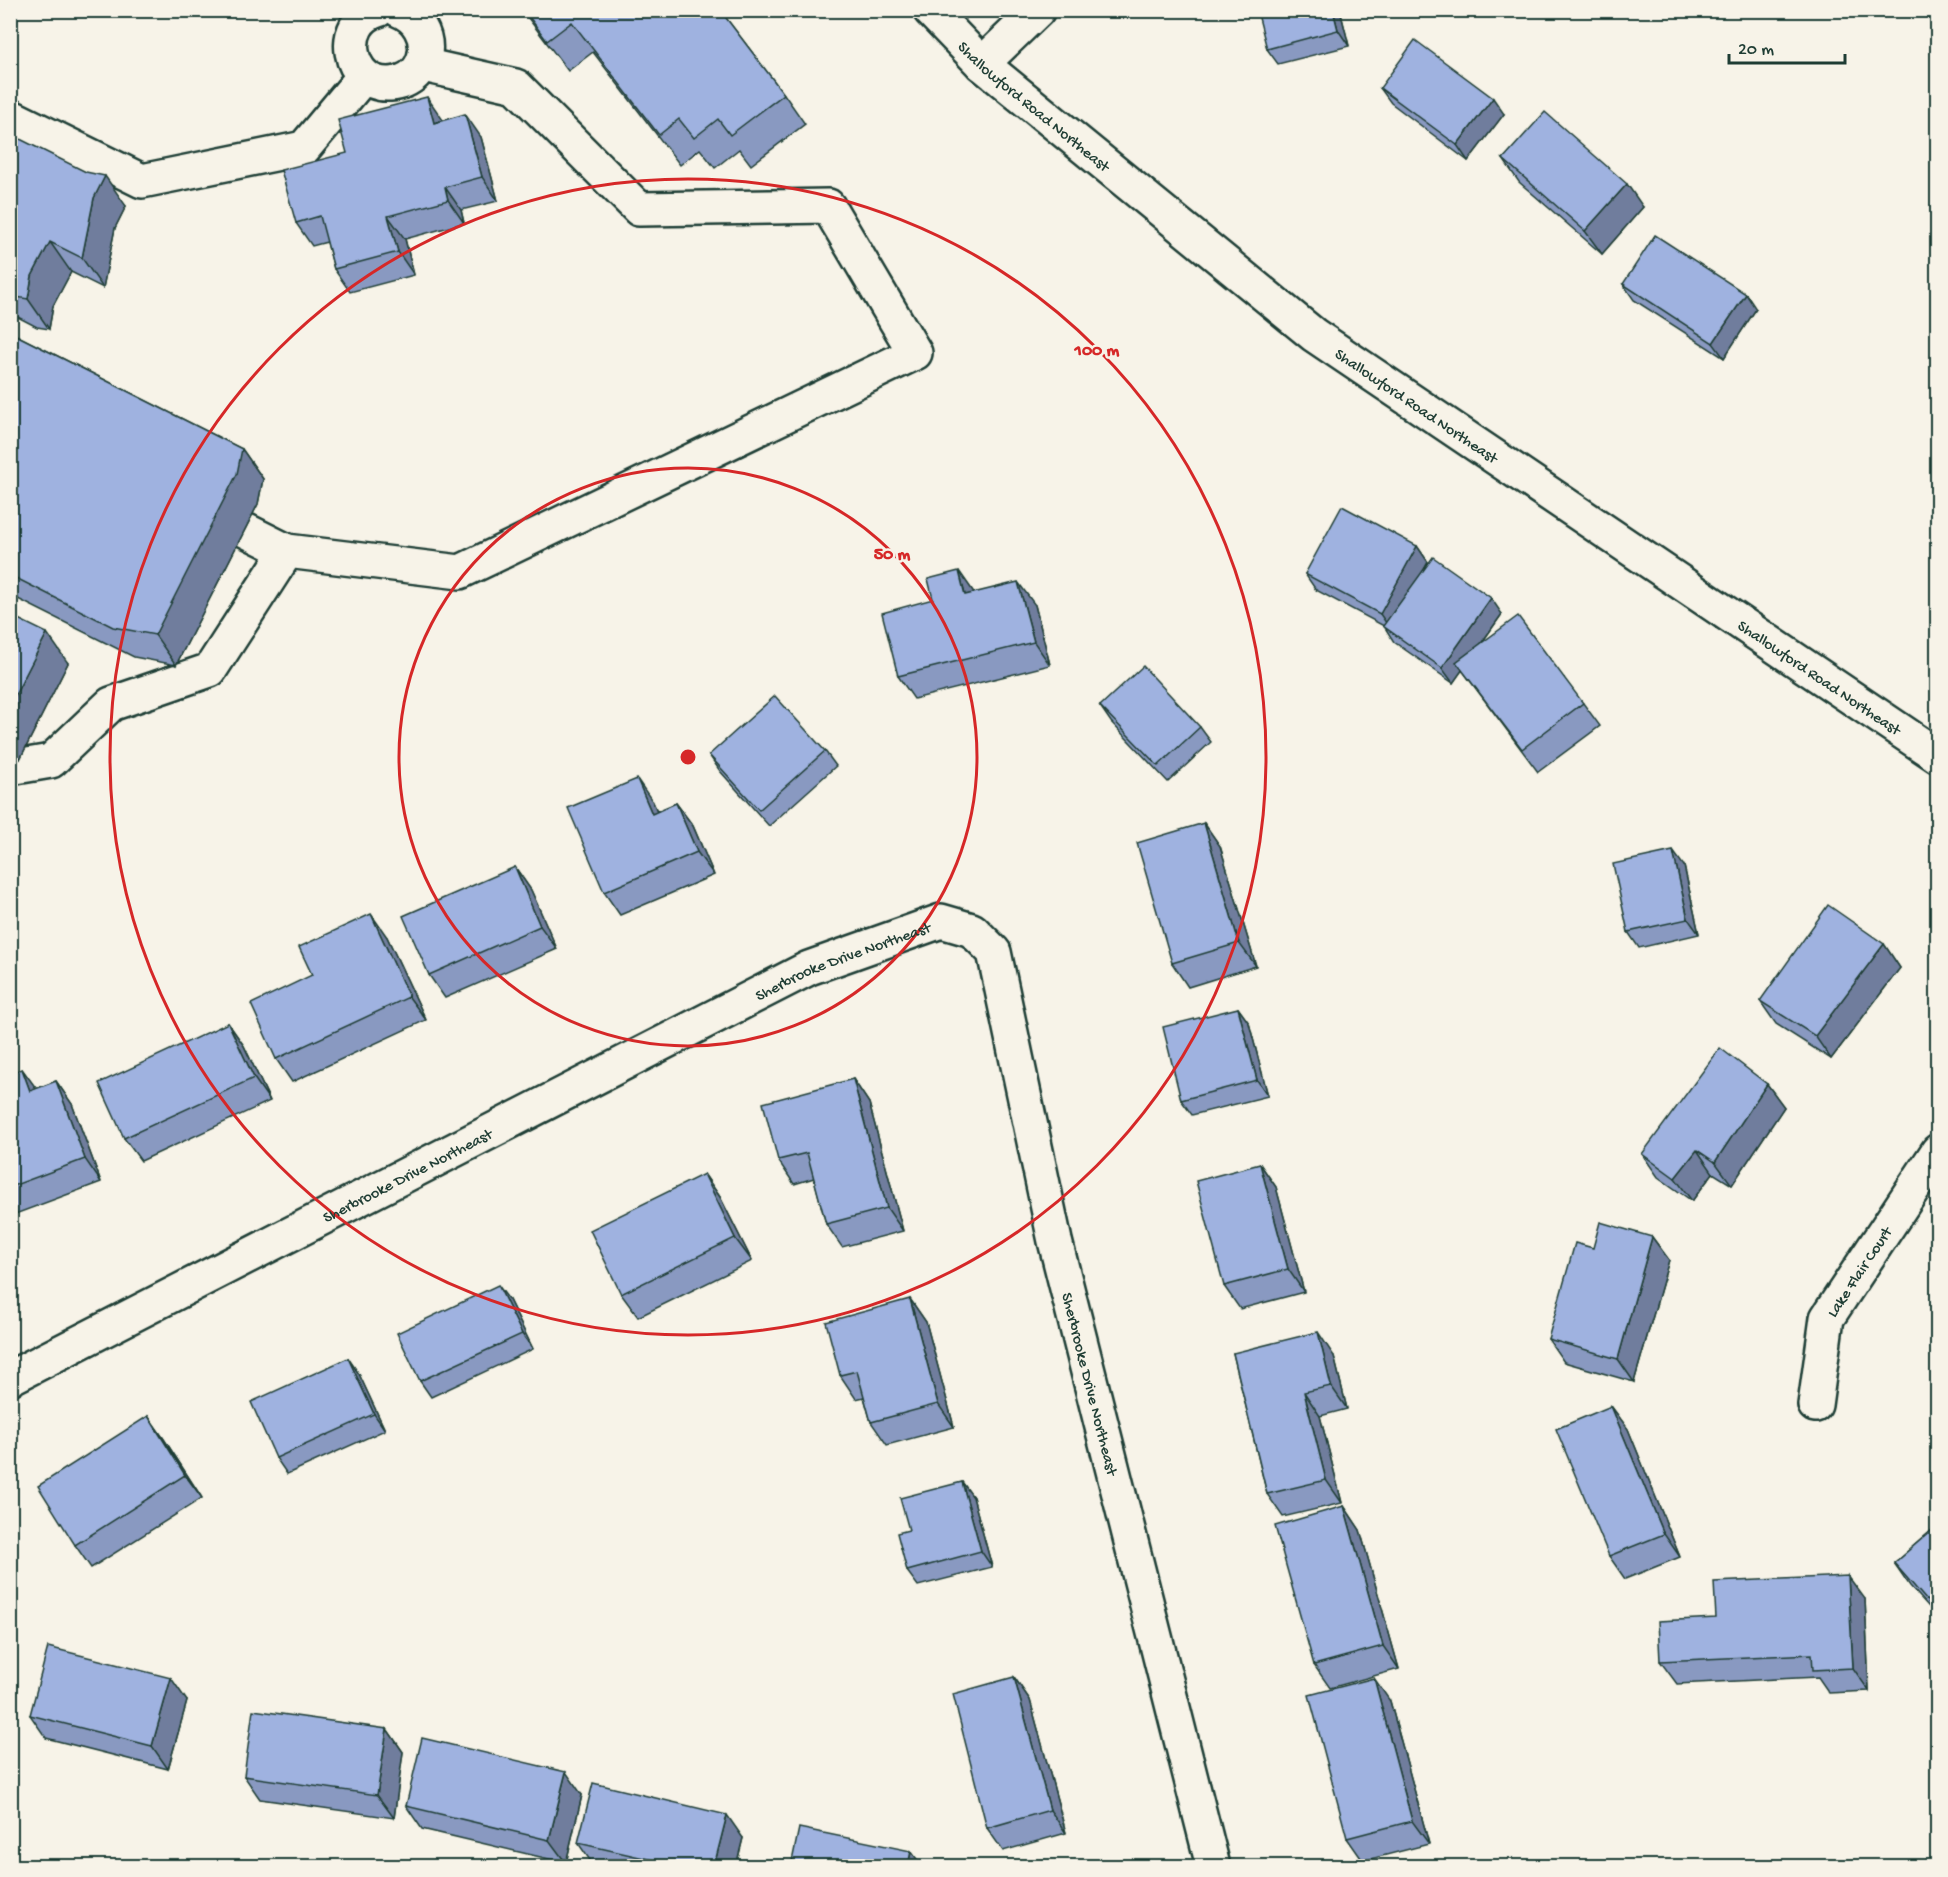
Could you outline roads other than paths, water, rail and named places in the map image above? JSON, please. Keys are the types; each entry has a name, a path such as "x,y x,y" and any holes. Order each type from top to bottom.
{"street":[{"name":"Shallowford Road Northeast","path":"930,10 982,64 1314,335 1938,756"},
{"path":"982,64 1038,10"},
{"path":"356,16 350,40 355,66 364,76 375,82 388,84 401,82 423,65 426,42 423,30 413,14"},
{"path":"245,530 287,551 460,572 915,353 828,206 639,209 516,86 423,65"},
{"path":"10,116 142,181 304,148 364,76"},
{"path":"10,768 51,761 111,704 210,670 287,551"},
{"name":"Sherbrooke Drive Northeast","path":"10,1378 809,968 942,921 972,930 994,952 1054,1241 1213,1866"},
{"name":"Lake Flair Court","path":"1815,1405 1827,1318 1938,1151"}]}
